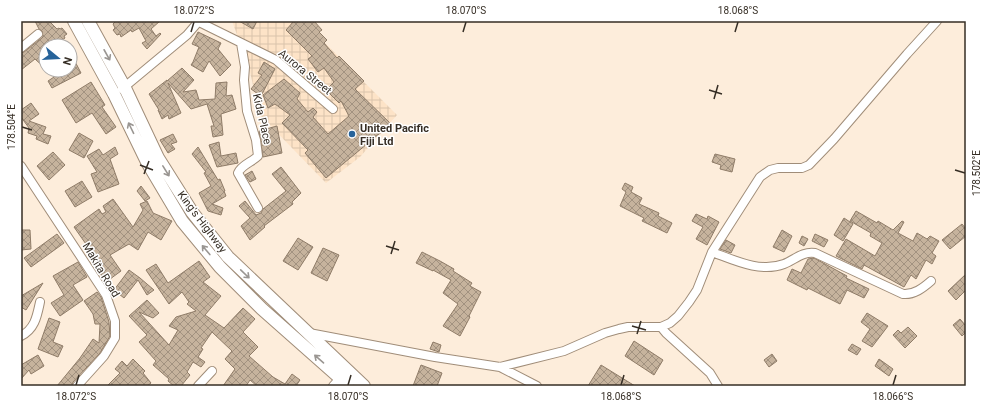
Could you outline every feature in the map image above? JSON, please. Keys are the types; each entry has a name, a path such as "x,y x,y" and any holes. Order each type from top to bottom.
{"highway":[{"name":"King's Highway","path":"74,21 114,94 147,162 182,221 220,267 262,309 348,382"},
{"name":"King's Highway","path":"88,21 125,88 158,158 192,212 228,257 307,333 348,382"}],"street":[{"path":"114,94 125,88 188,35 199,21"},
{"name":"Aurora Street","path":"199,21 276,60 333,109"},
{"path":"500,367 564,351 605,333 620,329 661,327 670,323 678,316 697,290 712,252 760,177 770,170 778,168 802,168 809,165 834,139 937,21"},
{"path":"21,48 38,34"},
{"name":"Kida Place","path":"241,42 245,67 244,80 247,111 256,140 258,156 253,161 239,168 238,172 258,208"},
{"name":"Makita Road","path":"21,166 106,295 115,321 116,338 104,356 77,386"},
{"path":"712,252 751,266 766,267 784,264 805,253 815,253 903,294 915,292 931,281"},
{"path":"21,336 33,326 40,302"},
{"path":"661,327 710,372 718,386"},
{"path":"307,333 434,357 500,367 537,386"},
{"path":"198,386 212,371"}],"shaded area":[{"path":"232,21 303,21 397,115 360,157 326,183 260,115 249,68"}],"building":[{"path":"35,21 49,21 57,29 62,28 67,34 64,36 65,38 42,38 43,37 42,31 39,29"},
{"path":"116,21 160,21 151,29 156,36 160,33 161,34 147,49 142,43 146,41 139,28 132,32 131,30 121,37 120,34 117,35 113,30 115,28 113,24"},
{"path":"239,21 257,21 253,29"},
{"path":"294,21 314,21 322,30 319,32 327,40 324,43 337,58 339,56 364,81 355,89 391,124 326,178 305,153 308,150 282,123 290,115 275,104 268,108 263,95 284,79 300,93 297,99 308,112 313,108 317,112 313,117 328,134 349,116 341,101 339,103 326,90 334,82 324,68 318,72 308,59 312,56 286,30"},
{"path":"198,32 221,43 218,49 231,65 220,76 209,61 203,72 191,65 199,47 192,44"},
{"path":"38,41 38,62 35,59 21,70 21,53"},
{"path":"264,62 275,69 261,96 251,89 262,75 258,73"},
{"path":"78,67 81,73 78,75"},
{"path":"182,68 194,80 183,92 196,90 199,100 215,99 216,83 227,82 226,96 232,95 236,109 221,114 223,135 213,137 211,126 214,126 207,104 191,109 168,83 181,113 169,119 168,115 162,119 159,110 149,94"},
{"path":"52,78 71,78 52,88 48,81"},
{"path":"91,82 105,105 102,107 116,127 106,134 92,113 76,123 62,100"},
{"path":"31,103 39,114 29,121 46,127 43,134 51,136 48,144 36,139 37,136 28,133 29,128 21,117 21,110"},
{"path":"277,126 282,153 263,157 259,131"},
{"path":"79,133 93,141 84,158 69,150"},
{"path":"173,134 177,142 171,144 175,149 168,153 160,140"},
{"path":"219,142 221,156 236,153 238,163 217,167 209,145"},
{"path":"115,147 118,154 110,159 119,184 98,192 91,174 97,172 87,156 99,149 103,155"},
{"path":"198,147 218,180 220,179 225,191 226,196 212,204 223,208 221,215 208,211 199,193 211,186 204,173 206,172 192,154"},
{"path":"53,152 65,165 49,180 37,166"},
{"path":"715,154 735,159 732,172 720,169 721,165 712,162"},
{"path":"281,167 301,193 292,202 293,204 264,226 265,227 250,240 241,226 250,218 239,206 245,201 256,215 261,213 263,209 286,191 272,174"},
{"path":"252,171 256,179 250,182 245,175"},
{"path":"82,181 92,197 75,207 65,191"},
{"path":"625,183 633,187 631,192 642,198 639,204 659,213 658,216 672,223 667,233 642,221 644,218 620,206 626,192 622,189"},
{"path":"141,186 150,198 145,201 137,191"},
{"path":"113,199 133,227 143,210 140,204 147,201 153,213 172,221 161,240 148,232 138,250 129,244 110,255 121,271 106,282 91,260 95,257 74,227 99,209 102,214 106,212 103,206"},
{"path":"856,211 893,230 902,221 904,222 898,233 913,241 917,233 927,239 930,236 939,241 932,253 936,256 932,264 926,260 916,279 911,275 904,287 864,265 862,269 836,256 846,239 875,256 882,243 870,236 871,233 850,221"},
{"path":"696,214 707,219 708,216 719,222 707,245 696,239 703,227 692,221"},
{"path":"844,218 853,224 843,241 834,235"},
{"path":"962,224 966,229 966,236 950,249 942,240"},
{"path":"21,230 30,230 31,249 21,250"},
{"path":"782,230 792,236 784,252 773,247"},
{"path":"57,234 64,243 31,267 24,258"},
{"path":"815,234 828,240 824,247 812,241"},
{"path":"802,236 808,239 804,246 799,243"},
{"path":"298,238 313,247 298,270 283,261"},
{"path":"726,240 735,245 731,253 720,249"},
{"path":"323,248 339,255 327,281 311,273"},
{"path":"422,252 454,269 453,271 472,283 470,286 481,292 460,336 443,326 458,304 443,293 451,280 416,263"},
{"path":"814,258 847,276 846,278 869,289 864,298 847,290 840,304 808,288 807,290 787,280 792,269 801,273 808,259"},
{"path":"199,261 210,277 203,282 221,296 205,315 224,328 243,308 255,319 243,332 258,347 249,356 273,377 285,384 292,374 300,380 296,386 257,386 250,380 246,386 223,386 235,369 225,359 232,351 212,332 201,348 203,349 198,357 205,362 201,367 193,362 187,372 190,375 181,386 174,386 168,381 169,379 153,365 156,361 139,342 147,335 129,316 147,300 159,313 153,318 139,312 169,345 178,330 169,326 176,317 196,311 187,304 189,302 182,292 169,304 146,270 156,264 168,283"},
{"path":"78,262 87,277 73,285 83,300 60,316 51,303 64,295 53,276"},
{"path":"129,270 154,290 147,295 138,280 124,298 114,290"},
{"path":"966,274 966,290 956,300 948,291"},
{"path":"43,283 26,310 21,307 21,296"},
{"path":"97,292 101,297 109,322 110,336 100,353 73,382 72,386 57,386 80,358 93,339 99,343 100,324 95,324 93,314 84,301"},
{"path":"867,313 888,326 872,347 862,341 870,329 861,322"},
{"path":"49,318 60,322 53,342 63,346 58,357 38,349"},
{"path":"960,319 966,326 966,332 962,336 953,325"},
{"path":"908,327 917,336 905,348 893,335 898,330 901,333"},
{"path":"634,341 663,360 654,375 625,356"},
{"path":"433,342 441,345 439,352 430,349"},
{"path":"852,344 861,349 857,355 848,350"},
{"path":"772,354 777,361 769,367 764,360"},
{"path":"38,355 44,366 31,374 29,370 21,379 21,365"},
{"path":"133,359 145,371 143,373 151,383 147,386 107,386 120,373 115,369 122,361 127,366"},
{"path":"879,359 893,369 889,376 875,366"},
{"path":"421,365 442,373 437,386 413,386"},
{"path":"601,365 635,386 588,386"}],"place":[{"name":"United Pacific Fiji Ltd","path":"352,134"}]}
